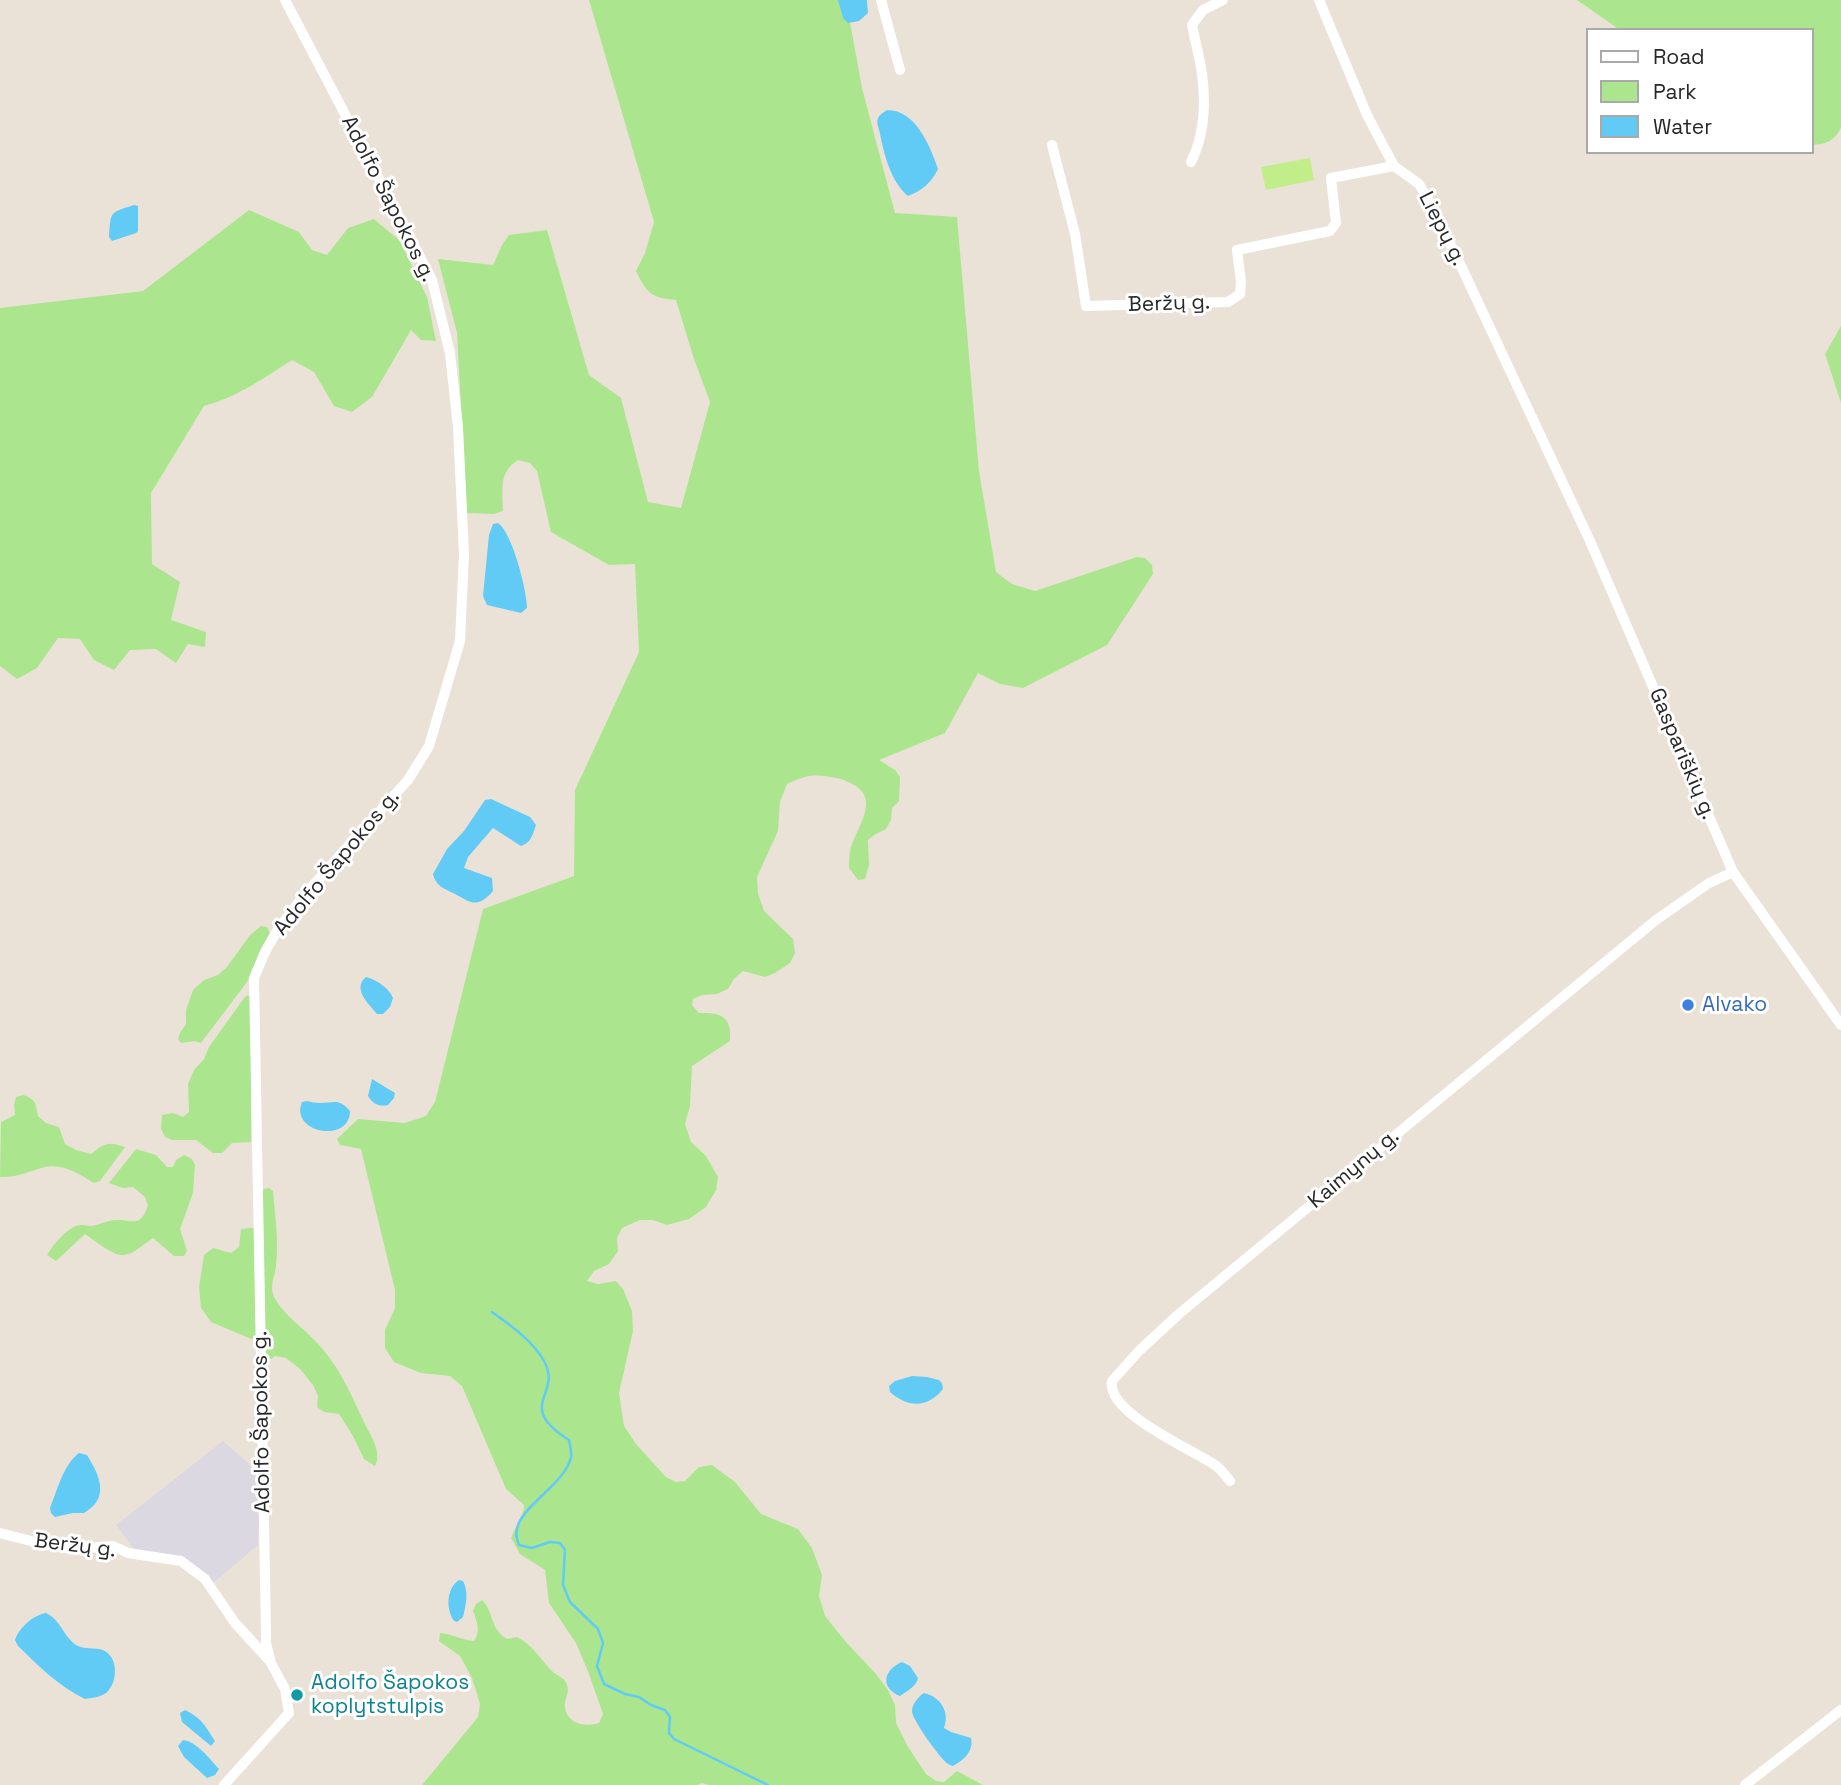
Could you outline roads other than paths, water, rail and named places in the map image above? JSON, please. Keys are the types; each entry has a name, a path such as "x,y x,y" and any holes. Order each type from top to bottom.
{"street":[{"name":"Adolfo Šapokos g.","path":"224,1785 289,1713 285,1689 271,1662 266,1643 254,978 278,929 305,894 408,780 429,746 460,641 464,554 458,427 451,365 432,280 285,0"},
{"path":"881,0 900,70"},
{"path":"1191,162 1198,148 1203,118 1202,74 1192,25 1203,10 1223,0"},
{"name":"Liepų g.","path":"1319,0 1367,115 1394,166 1419,184 1431,204 1555,466"},
{"name":"Beržų g.","path":"1052,145 1075,234 1086,306 1228,302 1240,294 1237,250 1330,231 1336,223 1331,178 1394,166"},
{"name":"Gaspariškių g.","path":"1555,466 1733,872 1841,1025"},
{"name":"Kaimynų g.","path":"1230,1480 1217,1466 1161,1435 1132,1413 1116,1398 1111,1387 1112,1381 1180,1312 1656,920 1709,883 1733,872"},
{"name":"Beržų g.","path":"0,1533 47,1545 75,1549 113,1546 128,1553 181,1561 205,1578 235,1623 271,1662"},
{"path":"1745,1785 1841,1710"}],"water":[{"path":"838,0 867,0 868,13 859,21 848,23 843,18"},
{"path":"887,110 906,116 914,123 926,140 938,169 926,186 908,196 889,167 878,126 877,120"},
{"path":"134,205 138,206 138,231 112,241 109,237 113,214"},
{"path":"498,523 513,549 522,576 527,608 521,613 487,605 483,596 489,535 493,524"},
{"path":"491,799 530,817 536,825 533,835 521,846 493,828 468,857 464,868 492,878 493,891 482,901 473,903 440,886 433,874 447,849 464,831 485,800"},
{"path":"366,977 382,985 393,998 390,1007 383,1014 377,1014 363,996 361,986"},
{"path":"372,1079 395,1093 388,1105 377,1104 368,1096"},
{"path":"302,1102 343,1104 350,1111 347,1121 341,1128 331,1131 311,1127 300,1113"},
{"path":"912,1376 939,1380 943,1389 931,1400 918,1404 904,1401 890,1392 889,1386 895,1381"},
{"path":"79,1453 87,1455 96,1471 100,1494 92,1507 84,1513 55,1517 50,1508 58,1486 69,1464"},
{"path":"459,1580 465,1585 466,1599 463,1617 457,1622 451,1616 449,1599"},
{"path":"46,1613 76,1645 103,1650 112,1658 115,1677 106,1693 85,1699 75,1694 49,1675 18,1646 15,1640 23,1627 36,1616"},
{"path":"902,1662 910,1666 918,1678 913,1686 900,1696 889,1688 886,1679 891,1670"},
{"path":"924,1693 943,1706 946,1716 944,1728 971,1738 972,1743 967,1755 953,1766 939,1755 913,1715 914,1703"},
{"path":"185,1710 206,1727 215,1741 211,1746 182,1722 180,1713"},
{"path":"183,1740 198,1747 211,1760 219,1769 215,1775 207,1778 184,1757 178,1746"}],"waterway":[{"path":"492,1312 527,1340 544,1361 548,1383 542,1409 553,1428 569,1440 571,1451 571,1457 561,1476 520,1520 516,1533 519,1545 532,1548 550,1542 560,1543 565,1550 563,1585 570,1602 598,1629 603,1643 597,1666 604,1684 665,1710 670,1717 669,1733 674,1739 768,1785"}],"place":[{"name":"Alvako","path":"1688,1005"},
{"name":"Adolfo Šapokos koplytstulpis","path":"297,1695"}]}
